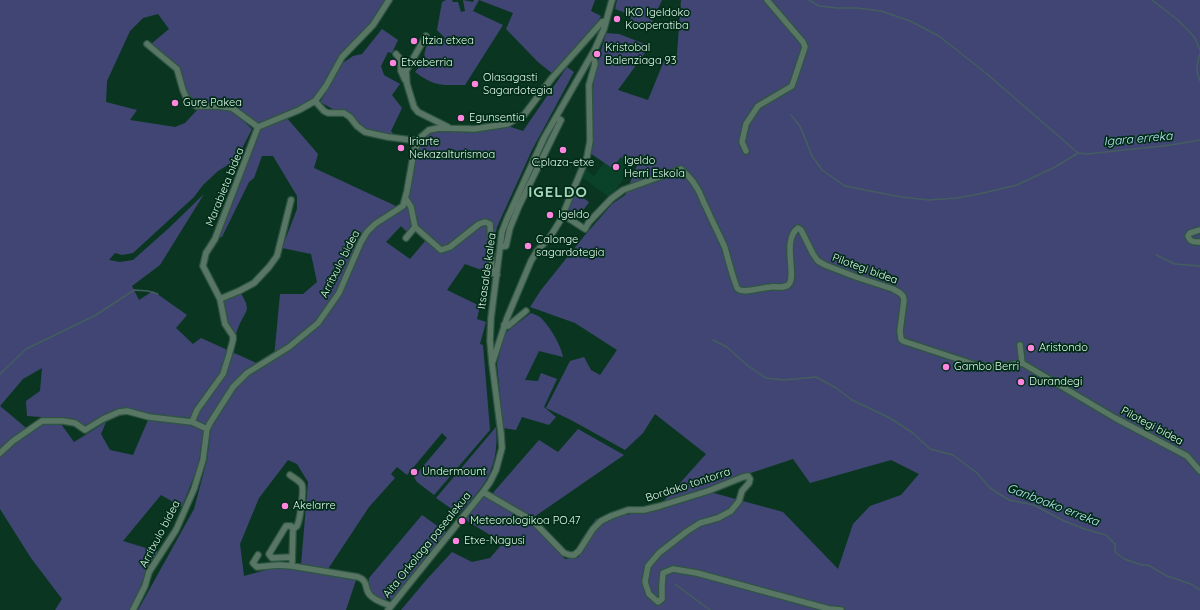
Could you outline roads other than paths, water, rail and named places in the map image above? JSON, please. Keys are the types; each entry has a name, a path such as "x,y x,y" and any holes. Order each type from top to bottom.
{"street":[{"path":"147,44 177,70 186,97 196,106 218,106 232,108 258,128 299,110 315,101 326,86 342,57 373,25 389,0"},
{"name":"Itsasalde kalea","path":"492,363 490,331 502,232 544,138 590,58 606,21 612,0"},
{"path":"746,151 742,142 746,124 758,106 792,86 805,47 803,42 767,0"},
{"path":"496,275 492,273 490,224 485,222 480,224 450,247 441,250 415,228 411,207 406,199 414,151 421,137 429,130 439,128 474,129 507,124 524,115 552,78 602,22 606,21"},
{"path":"407,84 406,71 426,36"},
{"path":"396,54 401,60 401,72 407,84 414,107 418,112 450,128"},
{"name":"Aita Orkolaga pasealekua","path":"389,608 483,492 496,470 502,448 492,363 504,325 531,261 537,251 550,237 563,215 589,148 588,85 595,64 594,59 590,58"},
{"path":"315,101 328,114 344,113 365,132 419,141"},
{"name":"Marabieta bidea","path":"192,422 197,410 223,374 233,340 233,336 226,324 220,298 203,266 206,253 215,239 258,128"},
{"name":"Pilotegi bidea","path":"563,215 585,229 589,222 611,199 623,190 681,169 695,185 724,247 738,289 742,291 771,287 784,287 790,283 792,279 789,254 793,236 798,228 801,230 818,261 893,289 903,296 904,300 900,332 901,339 903,341 979,366 995,367 1022,363 1115,418 1187,456 1200,470"},
{"name":"Arritxulo bidea","path":"134,610 145,586 149,572 176,530 194,489 203,460 207,429 233,387 247,373 290,347 318,323 339,293 361,242 367,232 376,224 403,206 406,199"},
{"path":"220,298 239,292 254,283 263,275 277,256 291,200"},
{"path":"406,238 415,228"},
{"path":"1200,230 1190,233 1188,236 1189,240 1192,242 1200,242"},
{"path":"504,325 508,326 526,311"},
{"path":"490,331 496,335 501,335"},
{"path":"1020,345 1022,363"},
{"path":"0,454 13,441 42,421 63,421 75,423 86,430 103,418 119,412 127,411 149,417 192,422 207,429"},
{"path":"290,475 299,482 302,487 300,516 297,526 293,529 292,566"},
{"name":"Bordako tontorra","path":"483,492 533,520 564,553 574,555 579,551 593,529 611,516 628,510 644,510 660,506 708,491 748,476 750,479 749,483 742,491 739,501 731,511 718,518 700,523 659,553 651,562 648,566 645,582 649,594 658,602 662,599 663,573 673,569 697,573 822,607 841,610"},
{"path":"292,557 272,558 269,554 286,526 291,526 293,529"},
{"path":"258,555 253,562 257,567 279,565 292,566 363,579 370,596 389,608"}],"waterway":[{"path":"809,0 819,6 881,11 910,21 939,36 987,74 1078,153"},
{"path":"1152,0 1179,21 1195,38 1200,50"},
{"path":"1200,53 1197,67 1197,74 1200,81"},
{"path":"791,115 800,126 812,156 822,170 845,186 901,197 929,200 957,198 1017,185 1055,167 1078,153"},
{"name":"Igara erreka","path":"1078,153 1087,154 1171,145 1200,140"},
{"path":"1156,255 1175,264 1200,266"},
{"path":"0,374 26,349 96,315 134,290 148,291 158,294"},
{"name":"Ganboako erreka","path":"713,340 727,347 748,366 766,378 784,380 816,377 836,388 852,400 890,418 913,433 930,449 953,455 977,473 990,488 1009,500 1034,505 1064,521 1106,535 1115,544 1115,552 1124,559 1142,565 1148,565 1167,576 1191,584 1200,590"},
{"path":"675,584 710,610"}],"place":[{"name":"IKO Igeldoko Kooperatiba","path":"617,19"},
{"name":"Itzia etxea","path":"414,41"},
{"name":"Kristobal Balenziaga 93","path":"597,54"},
{"name":"Etxeberria","path":"393,63"},
{"name":"Olasagasti Sagardotegia","path":"475,84"},
{"name":"Gure Pakea","path":"175,103"},
{"name":"Egunsentia","path":"461,118"},
{"name":"Iriarte Nekazalturismoa","path":"401,148"},
{"name":"C.plaza-etxe","path":"563,150"},
{"name":"Igeldo Herri Eskola","path":"616,167"},
{"name":"Igeldo","path":"550,215"},
{"name":"Calonge sagardotegia","path":"528,246"},
{"name":"Aristondo","path":"1031,348"},
{"name":"Gambo Berri","path":"946,367"},
{"name":"Durandegi","path":"1021,382"},
{"name":"Undermount","path":"414,472"},
{"name":"Akelarre","path":"285,506"},
{"name":"Meteorologikoa PO.47","path":"462,521"},
{"name":"Etxe-Nagusi","path":"456,541"}],"district":[{"name":"IGELDO","path":"558,192"}]}
